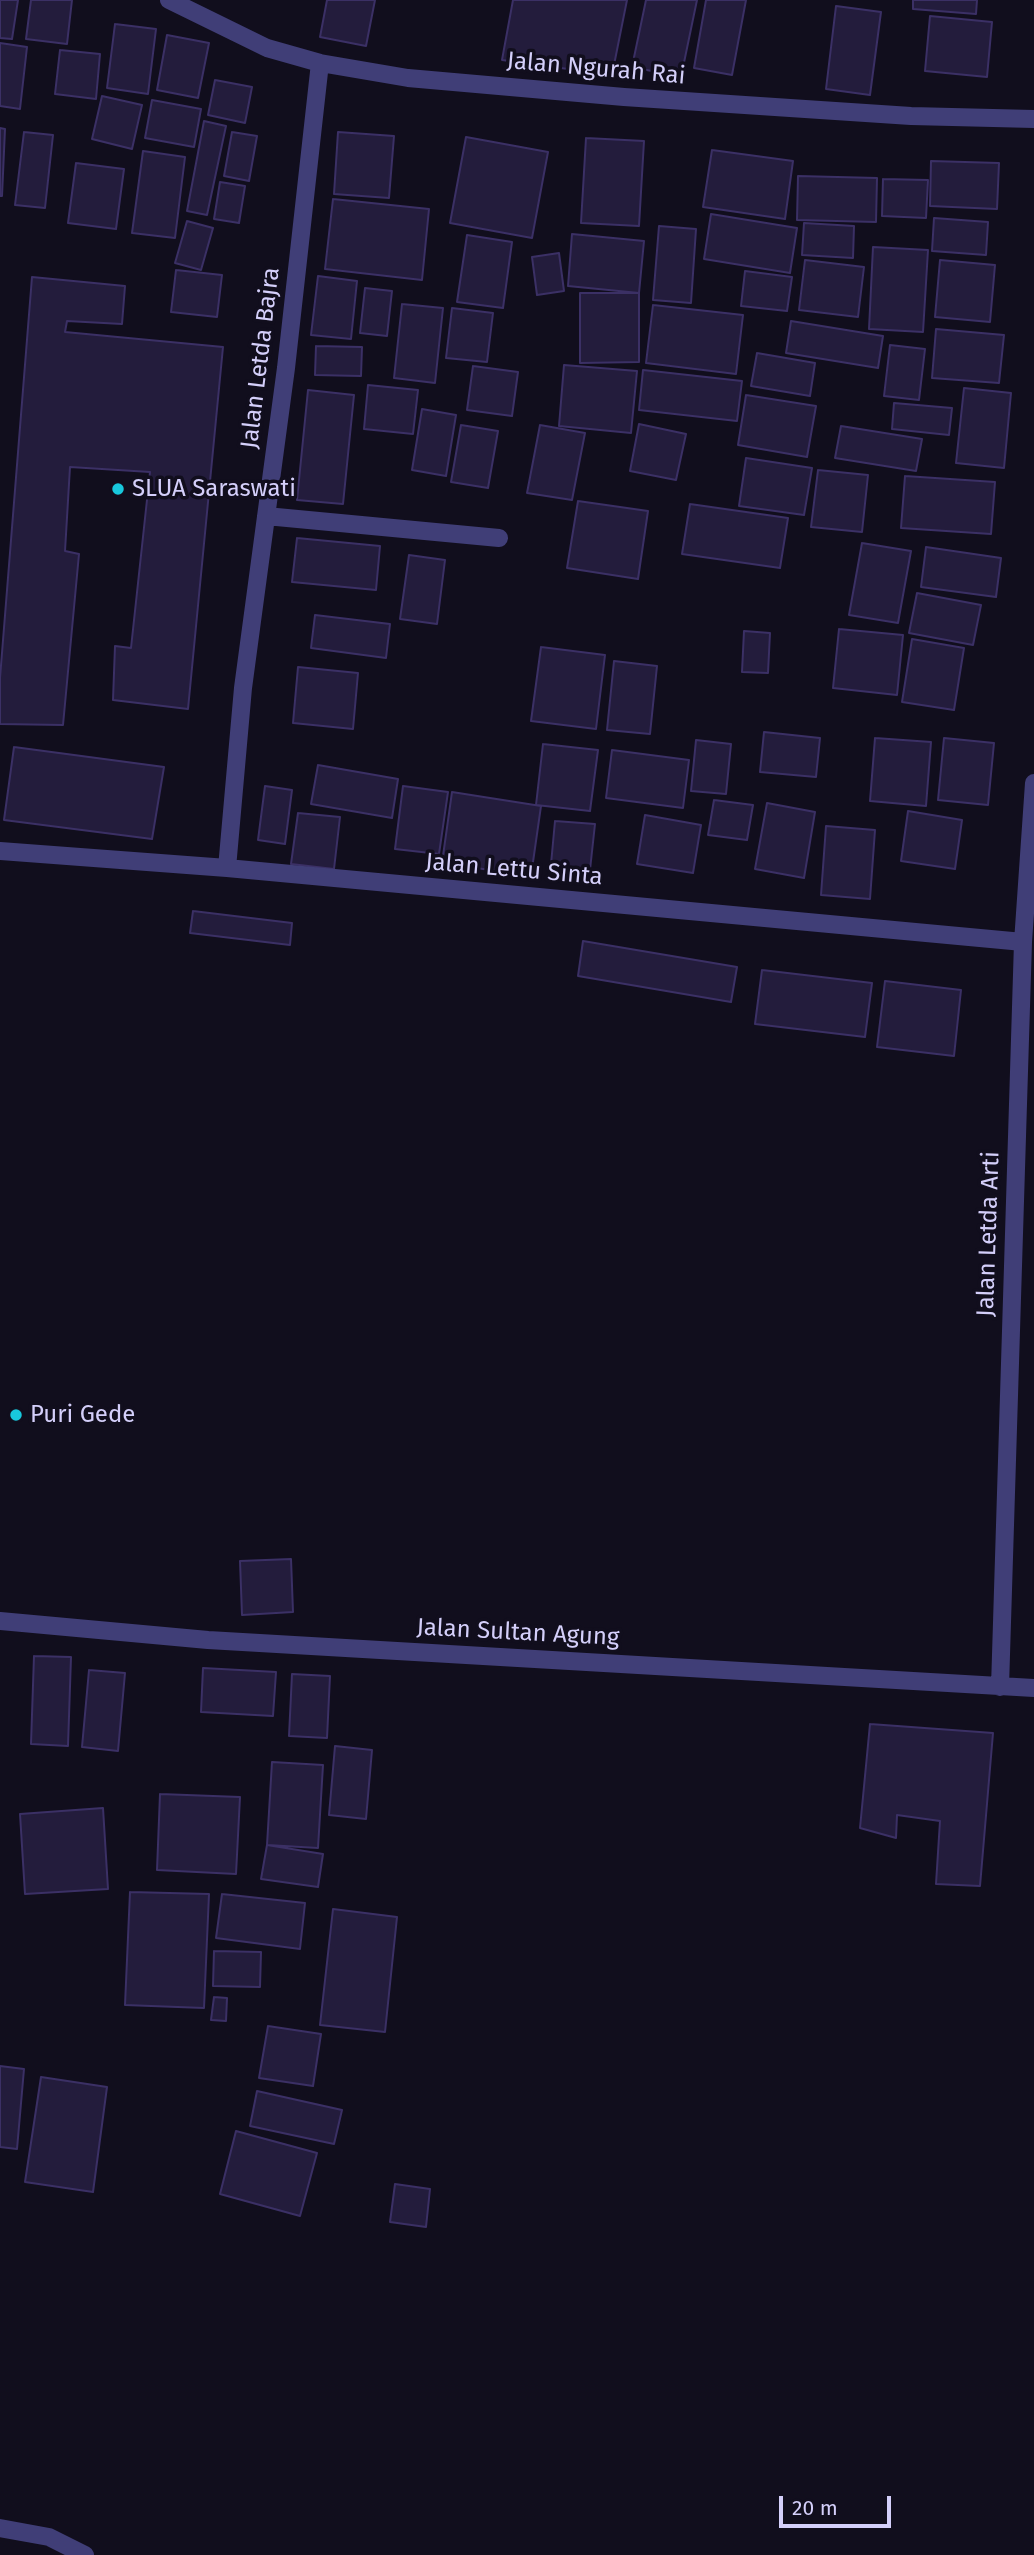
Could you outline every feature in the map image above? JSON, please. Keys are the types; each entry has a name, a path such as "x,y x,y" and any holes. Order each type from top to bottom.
{"street":[{"name":"Jalan Ngurah Rai","path":"169,0 267,48 320,63 408,78 611,96 911,116 1034,119"},
{"name":"Jalan Letda Bajra","path":"227,868 243,688 286,368 320,63"},
{"path":"265,516 499,538"},
{"name":"Jalan Letda Arti","path":"1000,1687 1023,942 1034,783"},
{"name":"Jalan Lettu Sinta","path":"0,851 227,868 1023,942"},
{"path":"1015,1182 1034,1182"},
{"name":"Jalan Sultan Agung","path":"0,1621 208,1640 1034,1688"},
{"path":"0,2528 49,2537 85,2555"}],"building":[{"path":"0,0 18,0 12,39 0,38"},
{"path":"31,0 72,0 67,44 26,39"},
{"path":"327,0 375,0 366,46 320,37"},
{"path":"513,0 627,0 612,75 502,60"},
{"path":"646,0 697,0 681,77 632,67"},
{"path":"706,0 746,0 732,75 694,68"},
{"path":"913,0 977,0 976,14 913,9"},
{"path":"836,6 881,12 870,95 826,89"},
{"path":"930,16 992,22 987,77 925,71"},
{"path":"115,24 156,29 148,94 107,88"},
{"path":"167,35 209,43 198,98 157,90"},
{"path":"0,43 27,47 20,109 0,106"},
{"path":"60,50 100,54 96,99 55,94"},
{"path":"215,80 252,87 245,123 208,115"},
{"path":"102,96 142,105 132,149 92,139"},
{"path":"152,100 201,109 194,147 145,138"},
{"path":"204,121 226,126 207,215 187,211"},
{"path":"0,128 5,129 2,196 0,196"},
{"path":"24,132 53,135 45,208 15,205"},
{"path":"232,132 257,136 249,181 224,176"},
{"path":"338,132 394,136 389,198 334,194"},
{"path":"466,137 548,152 532,238 450,223"},
{"path":"586,138 644,141 639,226 581,223"},
{"path":"712,150 793,161 785,219 703,207"},
{"path":"143,151 185,157 175,238 132,233"},
{"path":"931,161 999,163 997,209 930,206"},
{"path":"76,163 124,169 116,229 68,223"},
{"path":"798,176 877,178 876,222 797,220"},
{"path":"883,179 928,180 926,218 882,216"},
{"path":"220,182 245,186 239,223 214,219"},
{"path":"333,199 429,209 422,280 325,269"},
{"path":"711,214 797,228 790,273 704,259"},
{"path":"934,218 988,222 986,255 932,251"},
{"path":"187,221 213,228 201,270 175,263"},
{"path":"804,223 854,226 853,258 802,255"},
{"path":"659,226 696,229 691,303 653,300"},
{"path":"572,234 644,241 639,293 568,286"},
{"path":"467,235 512,242 503,308 457,302"},
{"path":"873,247 928,250 923,332 869,329"},
{"path":"559,253 564,291 537,295 532,257"},
{"path":"805,260 864,267 858,317 799,310"},
{"path":"940,260 995,265 990,322 935,317"},
{"path":"176,270 222,275 217,317 171,312"},
{"path":"745,271 792,277 787,311 741,306"},
{"path":"318,276 357,281 351,339 311,335"},
{"path":"32,277 125,286 122,324 67,321 65,332 223,347 188,709 113,700 115,646 131,648 150,472 70,467 65,551 79,554 63,725 0,724 0,678"},
{"path":"365,288 392,291 387,336 360,333"},
{"path":"580,293 639,293 639,362 580,363"},
{"path":"402,304 443,308 435,383 394,378"},
{"path":"653,305 743,315 736,374 646,363"},
{"path":"452,308 493,313 487,362 446,358"},
{"path":"791,321 883,336 878,368 786,353"},
{"path":"936,329 1004,335 999,383 932,378"},
{"path":"890,345 925,349 919,400 884,396"},
{"path":"316,346 362,347 361,376 315,375"},
{"path":"757,353 815,363 810,396 751,386"},
{"path":"564,365 637,371 631,433 559,426"},
{"path":"473,366 518,372 512,416 467,410"},
{"path":"643,370 742,381 737,421 639,410"},
{"path":"368,385 418,390 413,434 364,429"},
{"path":"964,388 1011,393 1004,468 956,463"},
{"path":"308,390 354,395 343,504 297,500"},
{"path":"746,395 816,406 807,457 738,445"},
{"path":"894,403 952,408 949,435 892,429"},
{"path":"422,409 456,415 446,476 412,470"},
{"path":"639,424 686,434 676,480 630,471"},
{"path":"461,425 498,431 488,488 451,482"},
{"path":"540,425 585,433 572,500 527,493"},
{"path":"841,426 922,439 916,471 835,458"},
{"path":"746,458 812,468 804,515 739,506"},
{"path":"818,470 868,475 862,532 811,527"},
{"path":"905,476 995,482 991,534 901,528"},
{"path":"578,501 648,511 638,579 567,568"},
{"path":"690,504 788,518 780,568 682,554"},
{"path":"297,538 380,546 376,590 292,582"},
{"path":"862,543 911,551 898,623 849,615"},
{"path":"926,547 1001,558 996,597 921,587"},
{"path":"409,555 445,560 437,624 400,619"},
{"path":"917,593 981,605 973,645 909,633"},
{"path":"315,615 390,624 386,658 311,648"},
{"path":"839,629 903,635 897,695 833,688"},
{"path":"744,631 770,633 768,673 742,672"},
{"path":"912,639 964,648 954,710 902,702"},
{"path":"541,647 605,655 596,729 531,721"},
{"path":"614,661 657,666 650,734 607,730"},
{"path":"298,667 358,673 353,729 293,723"},
{"path":"764,732 820,738 816,777 760,772"},
{"path":"875,738 931,742 926,806 870,801"},
{"path":"944,738 994,743 988,805 938,800"},
{"path":"696,740 731,744 726,794 691,791"},
{"path":"543,744 598,750 590,811 536,805"},
{"path":"14,747 164,767 152,839 4,820"},
{"path":"612,750 689,760 683,808 606,798"},
{"path":"318,765 398,779 392,818 311,804"},
{"path":"265,786 292,790 285,844 258,840"},
{"path":"403,786 448,792 439,854 395,849"},
{"path":"452,792 541,806 531,876 442,863"},
{"path":"714,800 753,805 747,840 708,835"},
{"path":"767,803 815,812 804,878 755,869"},
{"path":"908,811 962,820 955,869 901,861"},
{"path":"298,813 340,817 334,869 291,864"},
{"path":"645,815 701,825 693,873 637,864"},
{"path":"555,821 595,824 589,879 550,875"},
{"path":"826,826 875,830 870,899 821,895"},
{"path":"193,911 292,923 290,945 190,933"},
{"path":"583,941 737,967 731,1002 578,976"},
{"path":"762,970 872,983 865,1037 755,1024"},
{"path":"885,981 961,990 954,1056 877,1047"},
{"path":"291,1559 293,1612 242,1615 240,1561"},
{"path":"34,1656 71,1657 68,1746 31,1744"},
{"path":"203,1668 276,1672 273,1716 201,1712"},
{"path":"89,1670 125,1673 118,1751 82,1747"},
{"path":"292,1674 330,1676 327,1738 289,1736"},
{"path":"870,1724 993,1733 980,1886 936,1884 940,1821 897,1815 896,1838 860,1828"},
{"path":"335,1746 372,1750 366,1819 329,1815"},
{"path":"272,1762 323,1765 318,1848 267,1845"},
{"path":"160,1794 240,1797 236,1874 157,1870"},
{"path":"103,1808 108,1889 25,1894 20,1814"},
{"path":"267,1845 323,1854 318,1887 261,1879"},
{"path":"130,1892 209,1894 204,2008 125,2005"},
{"path":"222,1894 305,1903 300,1949 216,1938"},
{"path":"333,1909 397,1917 385,2032 320,2025"},
{"path":"214,1951 261,1952 260,1987 213,1986"},
{"path":"214,1997 227,1998 226,2021 211,2020"},
{"path":"268,2026 321,2034 313,2086 259,2078"},
{"path":"0,2066 24,2069 17,2149 0,2147"},
{"path":"41,2077 107,2087 93,2192 25,2182"},
{"path":"257,2091 342,2110 334,2144 250,2126"},
{"path":"236,2131 317,2153 300,2216 220,2194"},
{"path":"395,2184 430,2189 426,2227 390,2222"}],"place":[{"name":"SLUA Saraswati","path":"118,489"},
{"name":"Puri Gede","path":"16,1415"}]}
